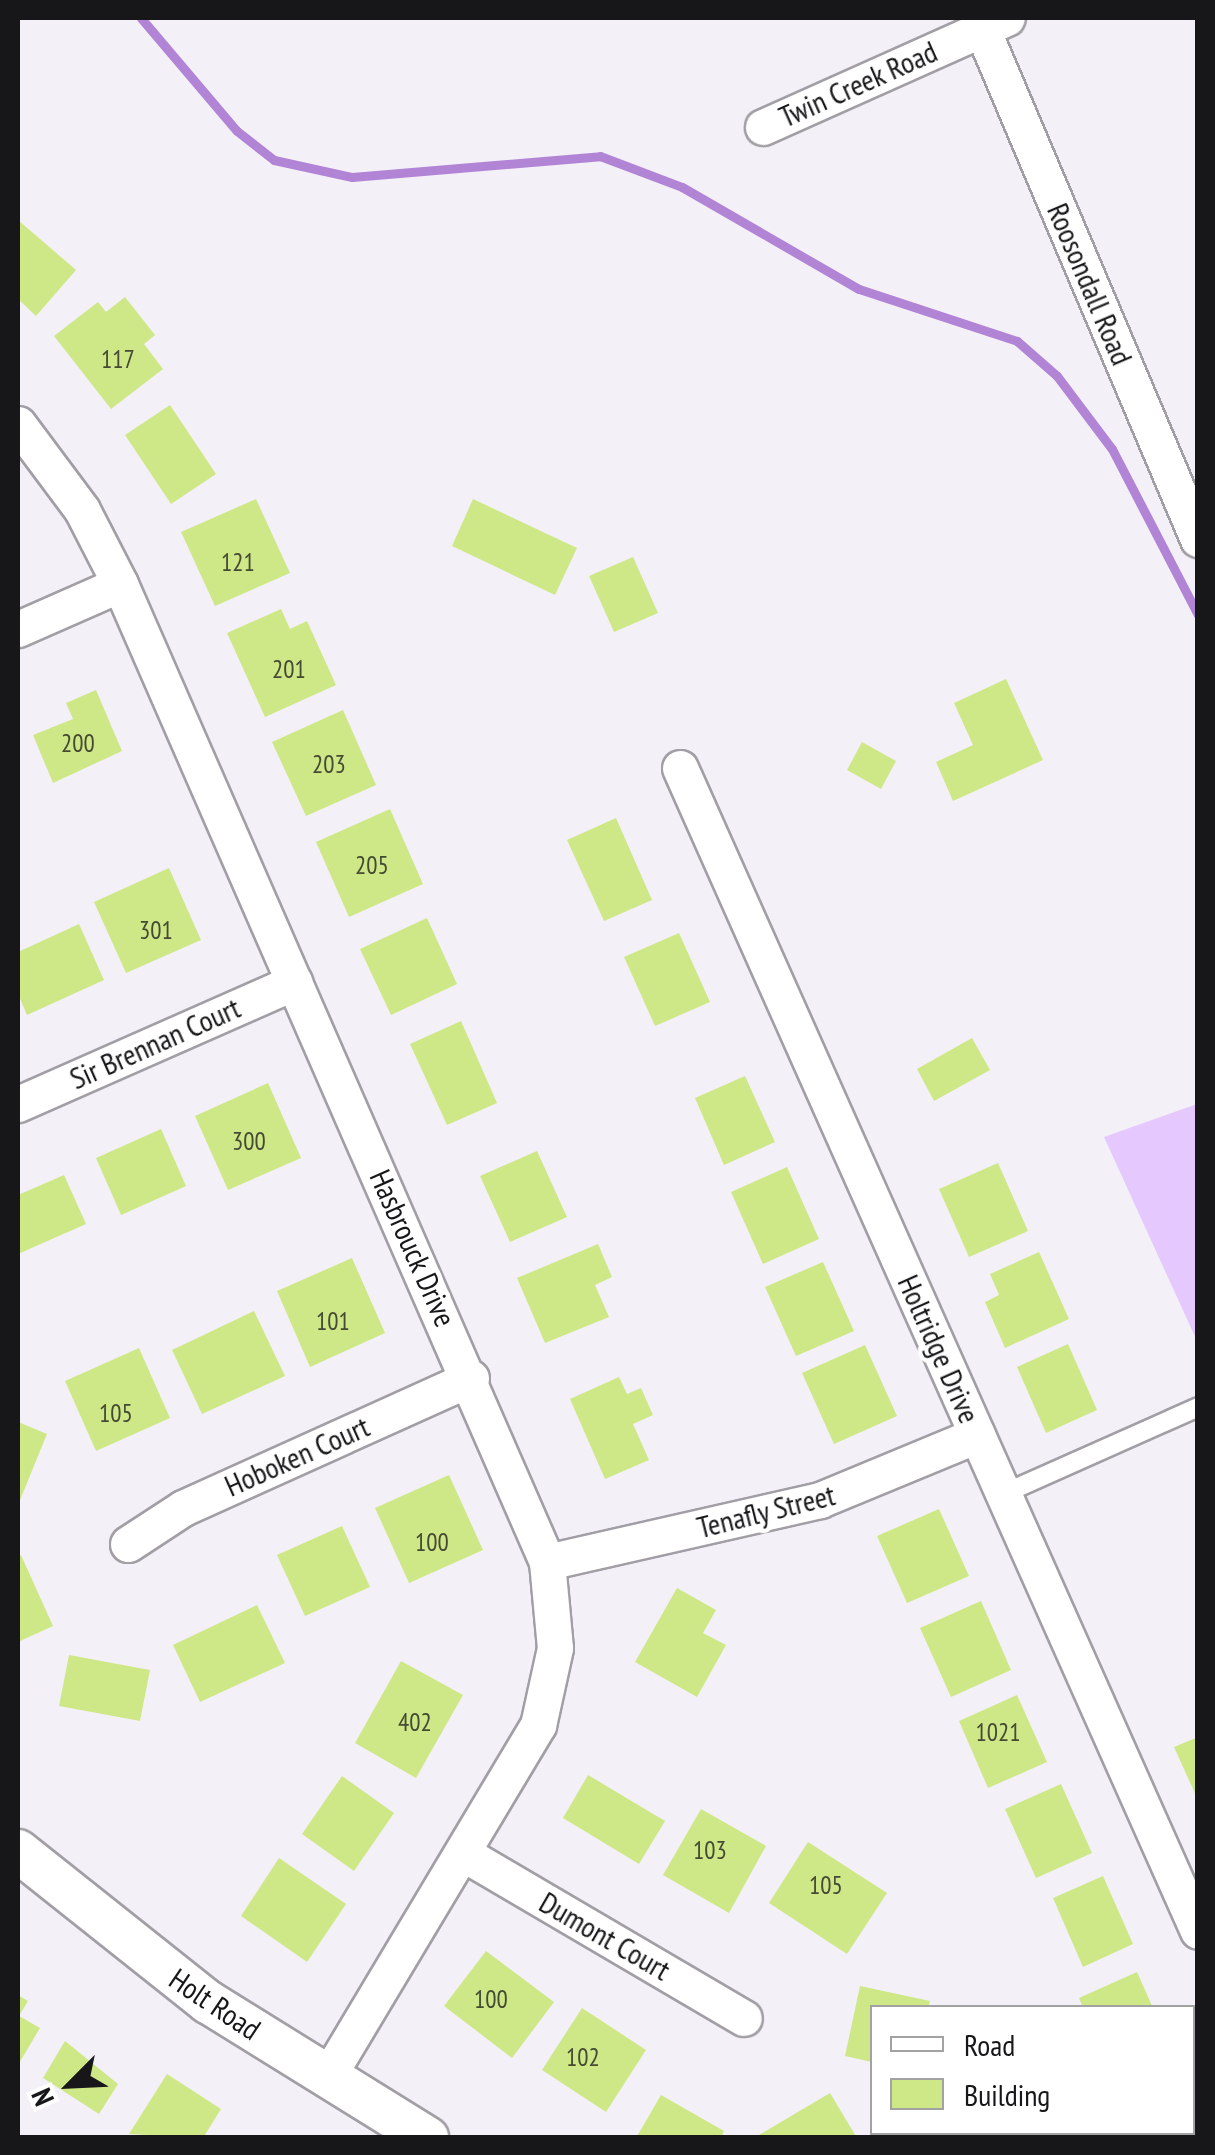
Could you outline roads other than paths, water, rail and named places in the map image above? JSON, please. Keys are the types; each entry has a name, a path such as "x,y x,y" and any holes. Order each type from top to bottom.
{"street":[{"name":"Twin Creek Road","path":"763,127 994,23"},
{"name":"Roosondall Road","path":"994,23 1198,539"},
{"name":"Hasbrouck Drive","path":"18,424 82,510 120,584 471,1378 547,1562 555,1608 548,1694 518,1768 328,2076"},
{"path":"18,629 120,584"},
{"name":"Holtridge Drive","path":"680,768 1003,1494 1188,1883 1198,1931"},
{"name":"Sir Brennan Court","path":"18,1104 294,982"},
{"name":"Hoboken Court","path":"128,1544 184,1508 471,1378"},
{"name":"Tenafly Street","path":"547,1562 820,1500 977,1436"},
{"name":"Holt Road","path":"18,1850 194,1992 427,2138"},
{"name":"Dumont Court","path":"466,1855 744,2018"}],"lane":[{"path":"1003,1494 1198,1407"}],"waterway":[{"path":"141,18 237,131 274,160 352,177 600,156 682,187 859,289 1017,341 1057,376 1112,449 1198,615"}]}
